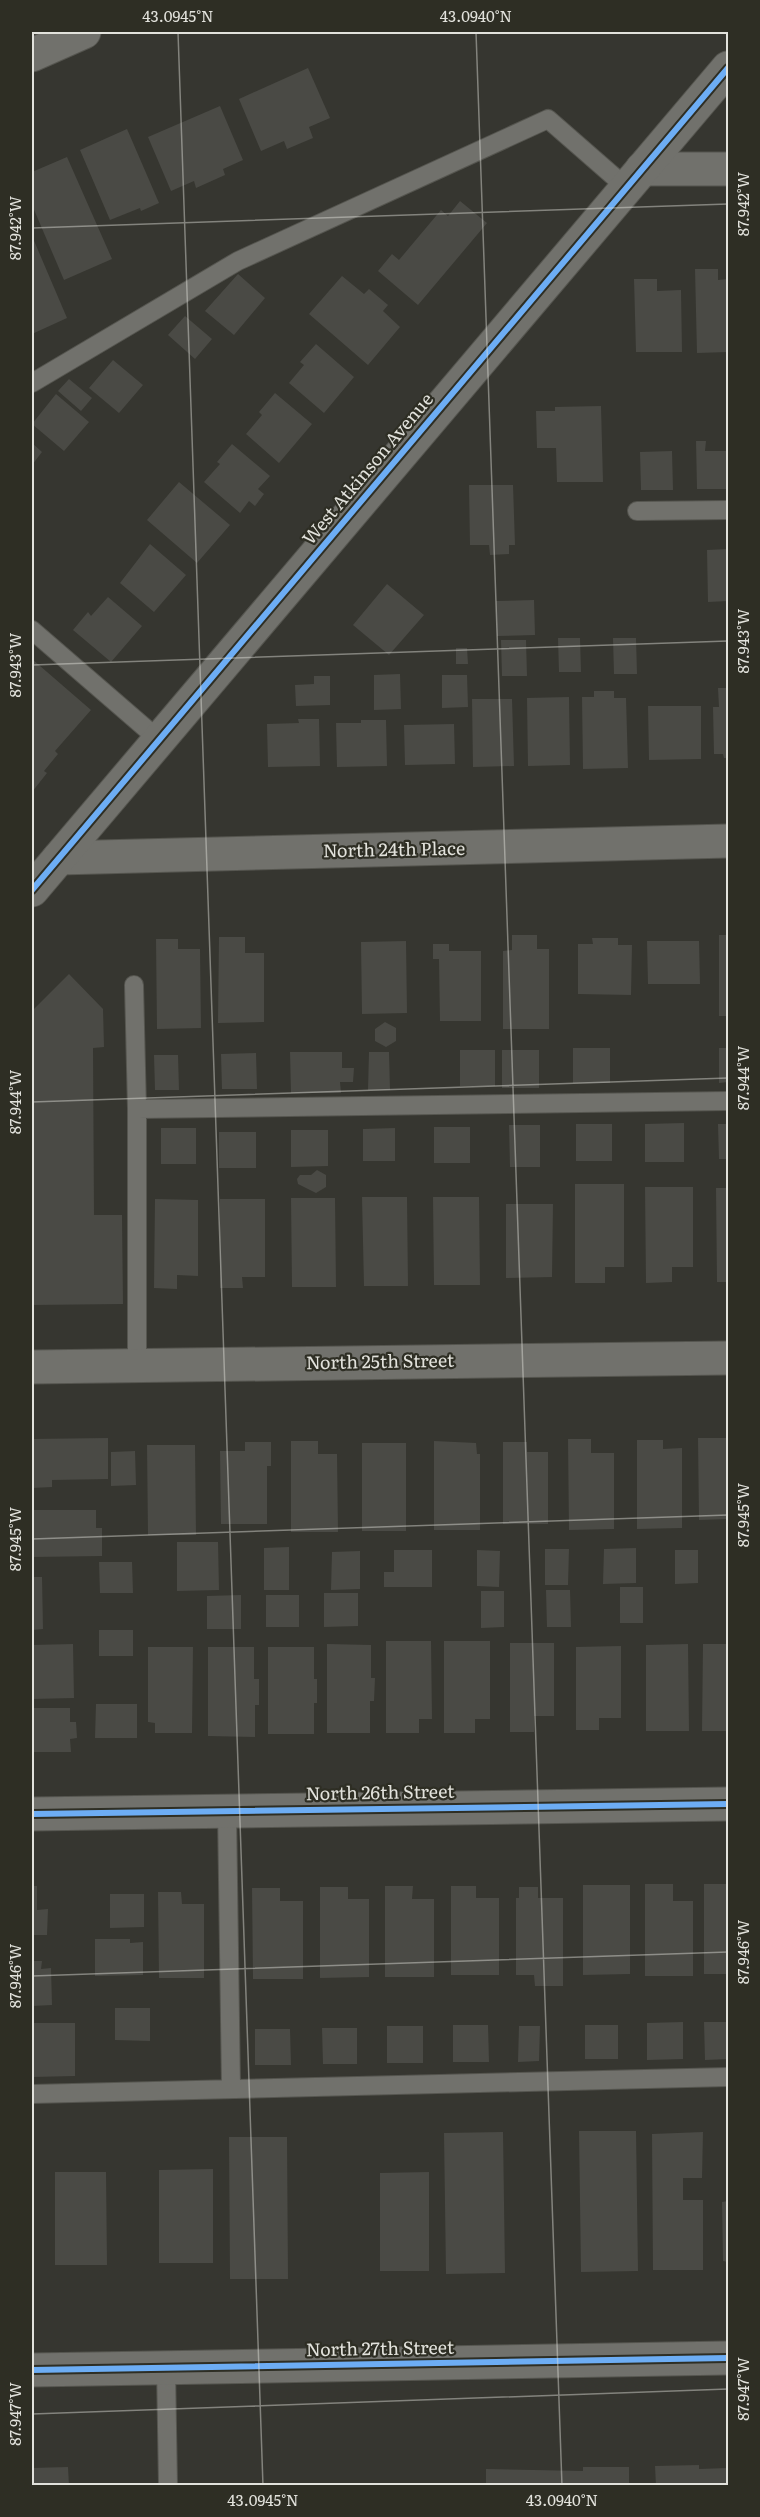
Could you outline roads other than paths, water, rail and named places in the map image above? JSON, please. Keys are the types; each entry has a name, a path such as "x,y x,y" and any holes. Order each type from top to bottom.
{"street":[{"path":"32,55 84,32"},
{"name":"West Atkinson Avenue","path":"32,890 729,68"},
{"path":"634,179 729,169"},
{"name":"North 24th Place","path":"59,858 729,841"},
{"name":"North 25th Street","path":"32,1367 729,1358"},
{"name":"North 26th Street","path":"32,1814 729,1804"},
{"name":"North 27th Street","path":"32,2370 729,2358"}],"lane":[{"path":"32,383 238,261 548,119 634,179"},
{"path":"637,511 729,510"},
{"path":"32,630 158,739"},
{"path":"134,985 137,1108 137,1365"},
{"path":"137,1108 729,1101"},
{"path":"227,1810 231,2089"},
{"path":"32,2094 729,2077"},
{"path":"166,2368 168,2486"}]}
